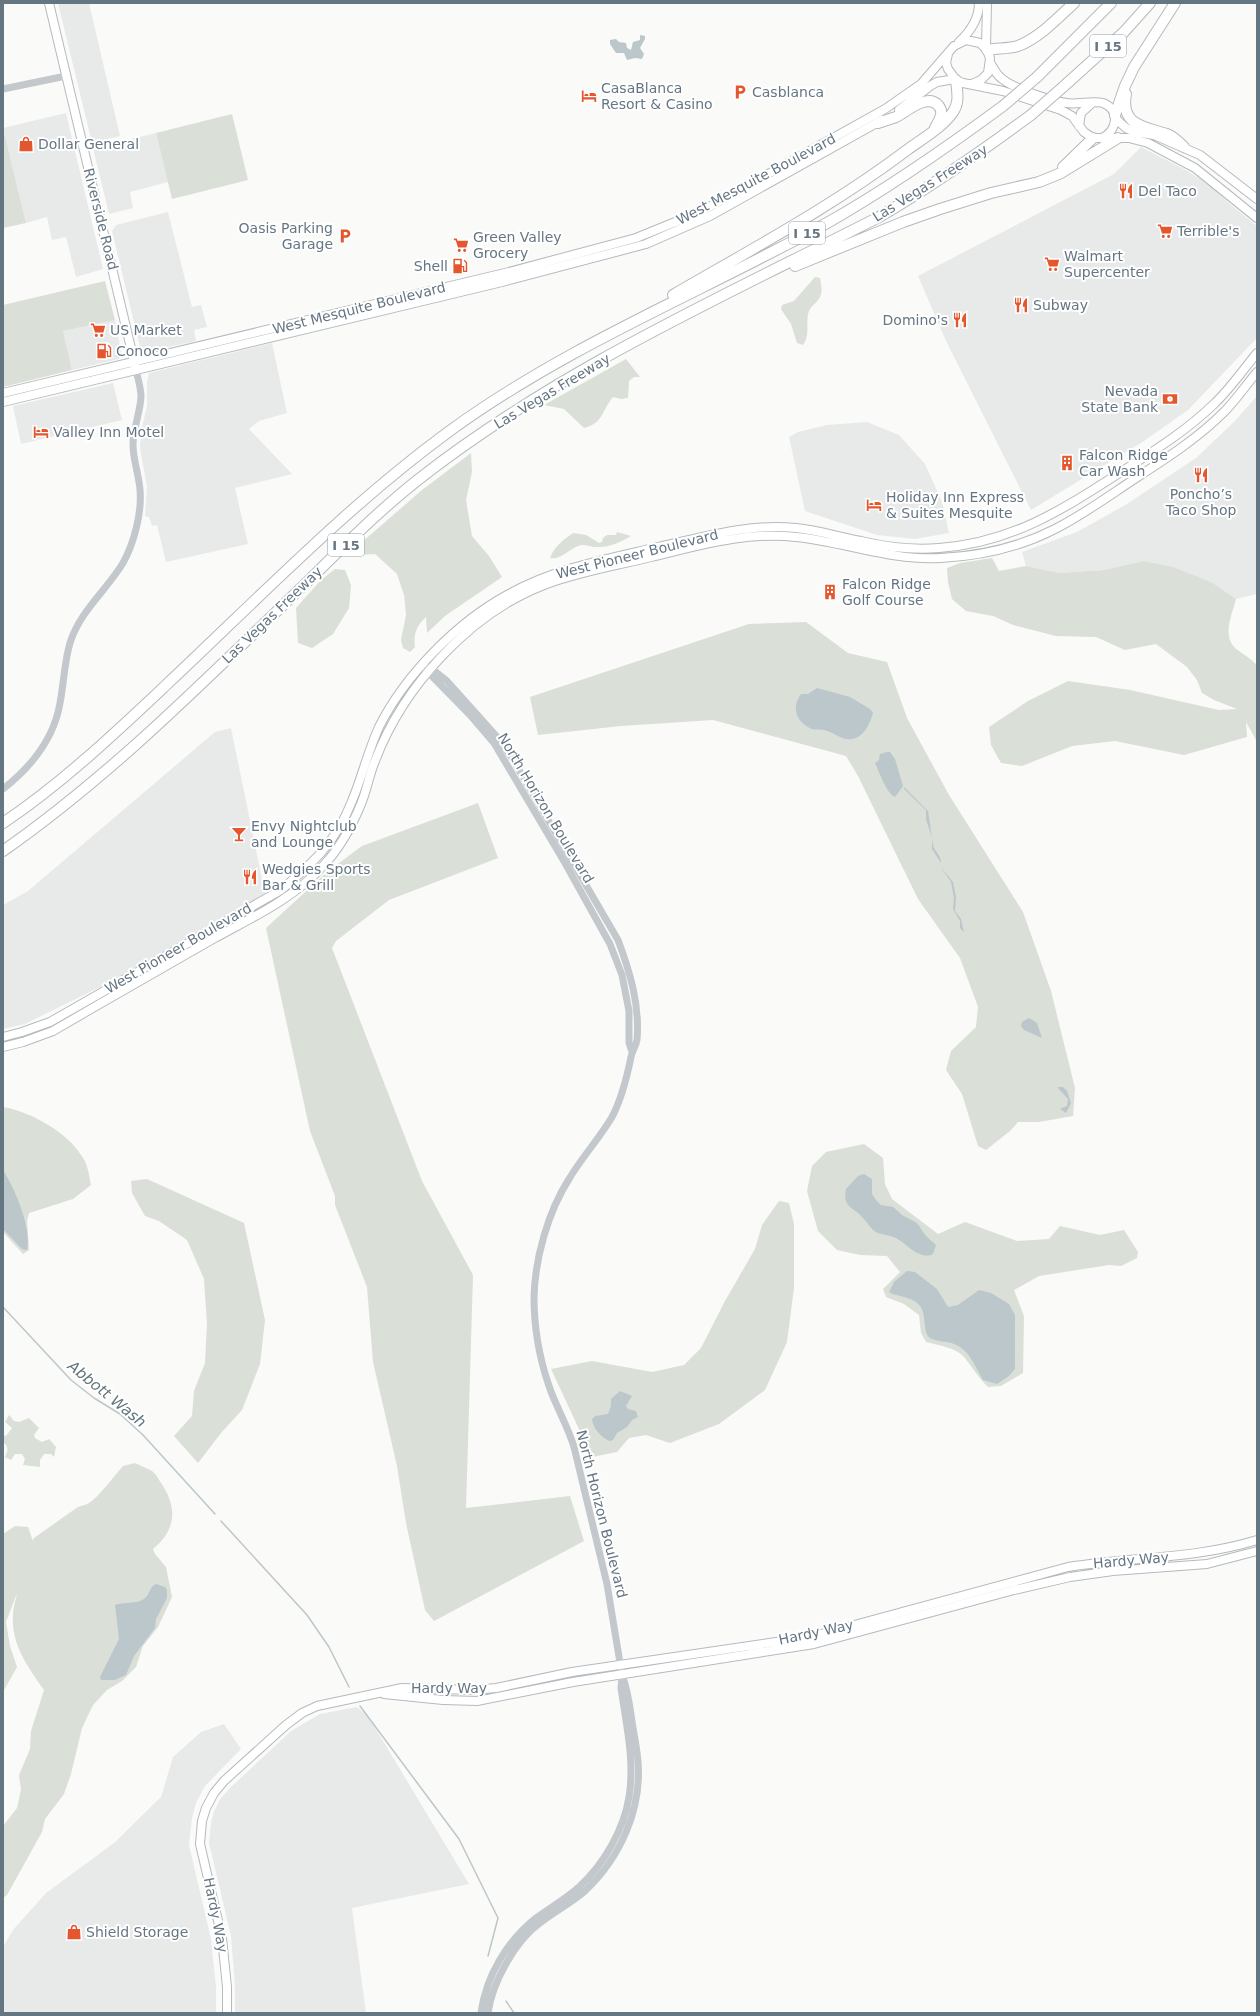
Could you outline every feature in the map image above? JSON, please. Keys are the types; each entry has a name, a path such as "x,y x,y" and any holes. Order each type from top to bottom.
{"highway":[{"path":"988,55 1024,43 1044,29 1074,3"},
{"name":"Las Vegas Freeway","path":"3,823 63,779 121,728 355,507 407,462 455,427 516,386 599,339 826,224 873,197 933,157 1003,106 1037,77 1111,3"},
{"name":"Las Vegas Freeway","path":"3,851 78,795 137,745 370,521 418,480 528,402 633,342 879,217 911,198 984,149 1030,115 1124,32 1150,3"},
{"path":"1115,117 1125,86 1134,67 1175,3"},
{"path":"1134,67 1125,99 1125,104 1130,118 1136,124 1145,129 1167,134 1184,147"},
{"path":"599,339 832,203 870,179 934,129 954,111 958,96 955,80"},
{"path":"878,123 925,102 931,101 936,103 941,111 940,121 934,129"},
{"path":"1054,176 1095,138"},
{"path":"729,293 903,222 948,206 1039,182 1061,174 1118,138"}],"main road":[{"name":"Riverside Road","path":"49,3 136,366"},
{"path":"979,3 976,22 968,34 949,51 946,63 948,72 955,80 963,84 972,84 1003,91 1061,110 1072,116 1084,132 1095,138 1129,138 1148,143 1175,156 1195,168 1257,218"},
{"path":"972,84 981,80 988,73 987,3"},
{"path":"959,42 973,40 988,55 1000,78 1010,85 1066,103 1104,104 1126,128 1136,132 1154,135 1184,147 1216,166 1257,199"},
{"name":"West Mesquite Boulevard","path":"3,402 136,366 509,272 636,238 700,212 909,94 934,70 949,51"},
{"name":"West Mesquite Boulevard","path":"3,393 136,366 502,282 613,254 675,232 710,216 878,123 903,108 937,82 955,80"},
{"path":"1079,126 1081,113 1087,105 1092,103"},
{"path":"1095,138 1107,135 1111,131 1115,117"},
{"path":"502,282 509,272"},
{"name":"West Pioneer Boulevard","path":"3,1037 50,1022 282,890 314,862 334,837 352,801 366,759 379,727 402,689 442,644 468,621 506,595 570,567 735,530 765,527 813,530 860,541 911,548 939,548 970,544 998,538 1024,529 1049,517 1157,449 1192,424 1216,401 1257,353"},
{"name":"West Pioneer Boulevard","path":"3,1047 23,1042 53,1031 285,898 322,867 343,840 362,803 375,761 387,734 409,698 447,650 472,628 508,603 540,587 573,575 734,538 791,536 810,538 883,555 913,558 940,559 971,556 1004,549 1055,529 1164,460 1201,433 1226,410 1257,372"},
{"path":"1165,443 1171,454"},
{"path":"1157,449 1164,460"},
{"name":"Hardy Way","path":"226,2013 227,1987 222,1938 200,1844 202,1821 206,1808 214,1793 224,1781 286,1725 317,1706 402,1688 474,1690 496,1688 572,1672 810,1637 1068,1567 1111,1560 1171,1557 1234,1547 1257,1540"},
{"name":"Hardy Way","path":"370,1694 404,1695 442,1700 477,1701 572,1682 814,1644 1014,1590 1070,1577 1113,1571 1206,1564 1257,1551"}],"street":[{"path":"3,89 66,76"},
{"path":"3,789 20,776 43,748 56,720 68,651 76,627 84,613 123,562 132,542 138,515 140,491 133,445 141,396 136,366"},
{"name":"North Horizon Boulevard","path":"422,666 430,671 494,743 565,863 610,944 622,975 628,1004 629,1043 632,1052 627,1078 613,1115 568,1180 544,1233 538,1261 534,1296 536,1328 541,1359 549,1387 569,1430 574,1447 607,1584 622,1674 621,1688 631,1764 629,1797 620,1829 603,1860 581,1886 534,1920 511,1942 491,1977 481,2013"},
{"name":"North Horizon Boulevard","path":"488,2013 500,1975 517,1947 538,1924 584,1892 609,1865 626,1833 637,1797 638,1762 627,1687 622,1674"}],"shaded area":[{"path":"58,3 89,3 120,136 92,143"},
{"path":"640,35 645,36 640,48 644,54 642,59 635,58 627,60 624,53 616,53 610,44 610,40 616,39 619,42 626,43 627,48 631,50 633,42 640,40"},
{"path":"66,113 103,269 76,277 66,237 52,240 47,217 26,223 3,128"},
{"path":"232,114 248,180 172,199 156,133"},
{"path":"3,128 26,223 3,228"},
{"path":"156,133 168,182 130,192 133,208 109,214 93,148"},
{"path":"1141,147 1184,169 1210,185 1257,226 1257,338 1188,410 1144,441 1031,510 946,341 918,276 1114,174"},
{"path":"168,212 192,307 201,305 207,327 194,330 196,341 146,352 140,347 112,231 116,225"},
{"path":"815,277 820,278 822,288 819,299 808,314 807,334 803,345 797,343 791,324 781,309 782,305 794,301"},
{"path":"105,281 115,320 63,331 72,370 3,387 3,305"},
{"path":"115,320 122,357 72,370 63,331"},
{"path":"272,343 287,413 259,421 249,429 292,474 235,488 248,544 166,562 157,525 152,526 149,517 145,516 147,487 140,448 141,432 147,406 147,382 149,373"},
{"path":"626,359 640,377 634,377 629,381 628,398 621,399 613,397 599,420 590,426 584,428 564,409 544,405"},
{"path":"113,383 122,420 21,444 13,406"},
{"path":"1257,396 1257,594 1236,599 1213,583 1143,561 1104,570 1060,573 1026,566 1022,552 1077,532 1127,504 1196,458 1234,422"},
{"path":"867,422 899,435 925,464 942,502 949,533 915,539 877,535 805,511 789,437 798,432 827,425"},
{"path":"471,453 472,472 466,500 472,536 489,556 502,577 445,616 427,633 426,617 416,630 415,647 410,652 403,648 401,640 406,615 404,595 397,574 375,554 346,556 422,490"},
{"path":"617,532 631,536 605,547 580,545 558,558 550,558 559,544 573,533 586,535 599,543 602,542 603,538 607,535 616,535"},
{"name":"Falcon Ridge Golf Course","path":"992,558 999,571 1026,566 1060,573 1104,570 1143,561 1173,567 1213,583 1236,599 1230,619 1230,640 1233,646 1257,665 1257,740 1246,722 1247,737 1184,755 1115,741 1072,746 1022,766 1001,763 991,745 989,727 1028,701 1068,681 1130,690 1219,710 1237,709 1214,700 1202,693 1197,680 1187,667 1156,644 1125,650 1096,637 1056,636 1013,625 993,616 966,611 952,599 948,582 947,568 960,563"},
{"path":"335,569 345,570 351,585 349,608 333,634 312,648 298,643 296,608 321,580"},
{"name":"Falcon Ridge Golf Course","path":"806,622 848,653 887,662 907,718 949,795 1023,912 1051,991 1075,1088 1073,1116 1039,1122 1018,1122 1010,1131 986,1150 978,1146 962,1094 946,1070 951,1051 976,1027 978,1007 960,958 918,899 858,776 846,756 713,720 621,726 538,735 530,697 749,624"},
{"path":"817,688 850,697 870,709 873,713 867,727 861,735 857,738 845,739 827,731 812,729 802,723 796,709 798,699 801,694 808,694"},
{"path":"231,728 265,894 116,979 25,1024 3,1029 3,905 28,891 215,732"},
{"path":"890,752 895,759 903,786 895,797 886,787 875,763 879,760 880,754"},
{"path":"904,787 928,811 932,837 926,819 926,810 904,789"},
{"path":"478,803 498,858 389,900 336,941 332,948 422,1181 473,1275 466,1508 570,1496 584,1541 434,1621 425,1610 406,1523 397,1466 373,1362 367,1287 335,1205 335,1196 310,1131 266,928 327,872 362,846"},
{"path":"932,839 934,848 940,858 941,863 932,849"},
{"path":"940,866 953,882 956,897 955,911 961,919 964,932 960,928 960,921 953,909 954,898 951,882"},
{"path":"1029,1018 1037,1023 1042,1038 1024,1030 1021,1026 1022,1022"},
{"path":"1057,1087 1063,1087 1067,1091 1071,1103 1066,1113 1060,1109 1067,1106 1068,1099"},
{"path":"3,1107 37,1118 68,1140 85,1161 91,1185 73,1199 29,1213 27,1221 29,1250 23,1254 3,1232"},
{"path":"864,1144 883,1158 885,1184 892,1199 938,1234 965,1222 1017,1241 1049,1239 1060,1226 1100,1235 1124,1230 1138,1252 1137,1258 1121,1266 1109,1265 1039,1276 1014,1290 1024,1316 1023,1373 1001,1386 988,1387 958,1352 926,1342 921,1333 919,1315 904,1304 886,1297 883,1289 900,1272 887,1256 860,1255 837,1250 818,1231 807,1191 812,1166 826,1152"},
{"path":"3,1170 13,1187 25,1220 28,1241 27,1250 22,1249 3,1229"},
{"path":"864,1174 872,1179 872,1194 881,1205 893,1207 902,1215 917,1223 926,1236 936,1245 933,1254 928,1256 918,1254 896,1238 876,1232 860,1214 847,1204 845,1195 846,1189 858,1176"},
{"path":"147,1179 244,1223 265,1320 260,1364 242,1410 221,1433 198,1463 174,1436 192,1416 194,1391 205,1363 207,1324 204,1279 187,1240 159,1221 145,1216 132,1193 131,1181"},
{"path":"779,1201 789,1203 794,1224 794,1288 787,1342 765,1390 719,1424 670,1443 646,1435 629,1438 617,1452 592,1457 551,1369 592,1361 652,1372 684,1365 701,1348 725,1301 755,1249 762,1225"},
{"path":"907,1271 915,1272 937,1289 948,1307 958,1305 979,1290 991,1293 1009,1304 1015,1315 1015,1369 1009,1376 997,1384 983,1380 972,1359 964,1350 954,1344 930,1338 926,1332 922,1309 920,1306 910,1299 889,1292 894,1282"},
{"path":"620,1391 632,1396 626,1406 628,1409 636,1411 638,1417 632,1420 627,1427 617,1433 613,1440 610,1441 598,1432 592,1419 595,1416 608,1414 611,1406 611,1399"},
{"path":"9,1415 14,1421 19,1422 29,1418 39,1428 34,1435 35,1438 42,1442 49,1439 56,1447 54,1457 51,1454 44,1454 40,1460 40,1467 23,1465 25,1459 22,1454 15,1454 11,1460 5,1457 7,1449 3,1442 3,1435 6,1436 12,1428 5,1422"},
{"path":"135,1463 155,1474 170,1501 172,1518 170,1526 161,1542 153,1549 155,1554 166,1567 172,1597 158,1627 143,1646 136,1667 122,1681 107,1690 93,1705 82,1728 71,1774 64,1794 45,1819 42,1832 7,1895 3,1898 3,1826 17,1808 21,1790 19,1775 30,1749 31,1731 44,1690 26,1663 17,1645 13,1625 13,1611 17,1593 6,1622 10,1646 17,1667 3,1692 3,1534 15,1526 28,1527 33,1541 34,1538 77,1508 92,1501 123,1466"},
{"path":"156,1584 165,1587 167,1590 167,1598 156,1619 155,1628 134,1656 126,1675 115,1680 101,1680 100,1677 119,1639 115,1605 141,1601"},
{"path":"357,1707 368,1716 469,1884 352,1908 366,2013 235,2013 235,1987 231,1936 209,1843 214,1811 221,1798 231,1787 291,1731 320,1714"},
{"path":"224,1724 241,1749 205,1786 196,1803 192,1818 189,1845 211,1939 216,1987 216,2013 3,2013 3,1947 13,1930 46,1893 114,1843 161,1797 173,1757 201,1732"}],"waterway":[{"name":"Abbott Wash","path":"3,1307 71,1380 94,1398 120,1414 143,1435 215,1514"},
{"name":"Abbott Wash","path":"221,1521 307,1615 329,1647 349,1687"},
{"path":"360,1706 459,1839 498,1918 488,1956"},
{"path":"506,2001 514,2013"}],"place":[{"name":"Casblanca","path":"740,92"},
{"name":"CasaBlanca Resort & Casino","path":"589,96"},
{"name":"Dollar General","path":"26,144"},
{"name":"Del Taco","path":"1126,191"},
{"name":"Terrible's","path":"1165,231"},
{"name":"Oasis Parking Garage","path":"345,236"},
{"name":"Green Valley Grocery","path":"461,245"},
{"name":"Walmart Supercenter","path":"1052,264"},
{"name":"Shell","path":"460,266"},
{"name":"Subway","path":"1021,305"},
{"name":"Domino's","path":"960,320"},
{"name":"US Market","path":"98,330"},
{"name":"Conoco","path":"104,351"},
{"name":"Nevada State Bank","path":"1170,399"},
{"name":"Valley Inn Motel","path":"41,432"},
{"name":"Falcon Ridge Car Wash","path":"1067,463"},
{"name":"Poncho’s Taco Shop","path":"1201,475"},
{"name":"Holiday Inn Express & Suites Mesquite","path":"874,505"},
{"name":"Falcon Ridge Golf Course","path":"830,592"},
{"name":"Envy Nightclub and Lounge","path":"239,834"},
{"name":"Wedgies Sports Bar & Grill","path":"250,877"},
{"name":"Shield Storage","path":"74,1932"}]}
